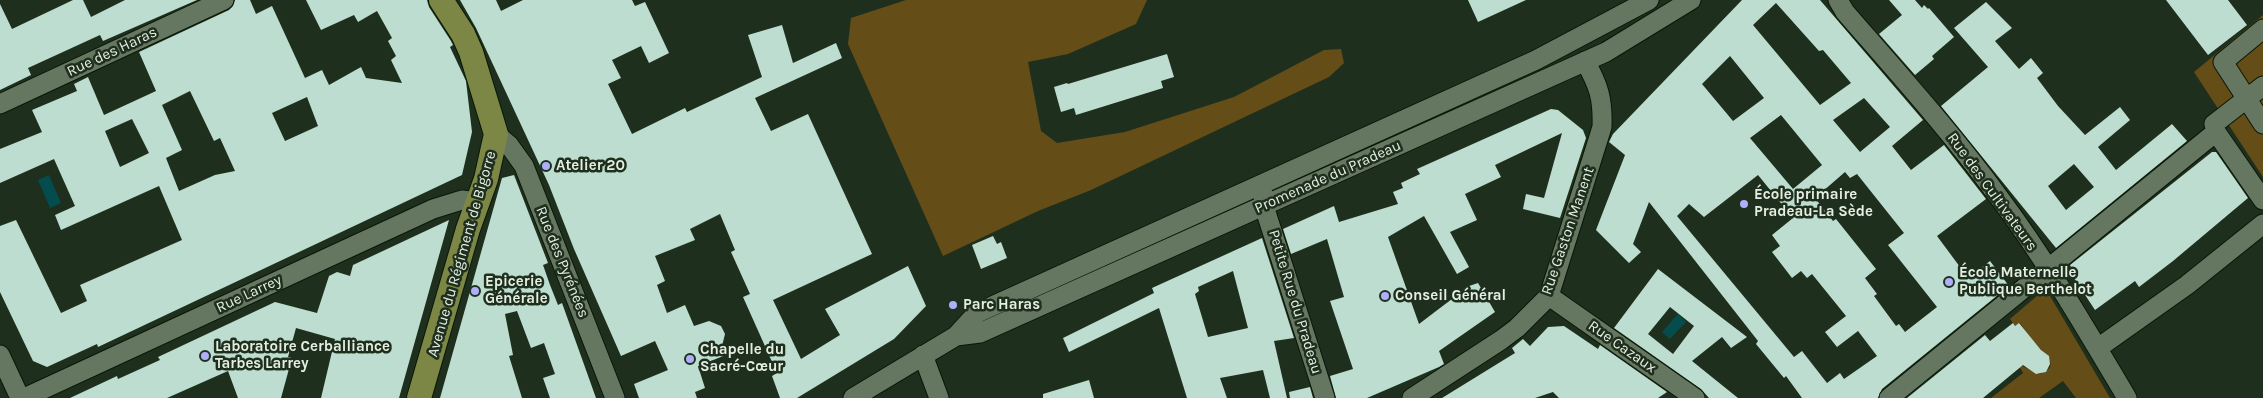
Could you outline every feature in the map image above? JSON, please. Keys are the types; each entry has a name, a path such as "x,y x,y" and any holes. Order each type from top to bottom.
{"main road":[{"name":"Avenue du Régiment de Bigorre","path":"419,398 476,202 486,180 496,134 482,81 471,52 463,34 441,0"}],"street":[{"name":"Rue des Haras","path":"0,104 224,0"},
{"name":"Promenade du Pradeau","path":"853,398 956,336 977,313 1536,60 1649,0"},
{"name":"Promenade du Pradeau","path":"956,336 980,333 1606,52 1692,0"},
{"name":"Rue des Cultivateurs","path":"1846,4 1951,134 1999,197 2049,269 2127,398"},
{"path":"2263,29 2223,62 2263,124"},
{"name":"Rue Gaston Manent","path":"1412,398 1501,340 1517,328 1549,296 1602,128 1603,104 1598,84 1585,61"},
{"path":"2263,86 2214,124 2216,132 2263,200"},
{"path":"1890,398 2216,132"},
{"name":"Rue des Pyrénées","path":"496,134 509,146 524,166 615,398"},
{"path":"1264,206 1263,193 1274,179"},
{"name":"Rue Larrey","path":"24,398 433,208 462,200 476,202"},
{"name":"Petite Rue du Pradeau","path":"1264,206 1325,398"},
{"path":"2098,348 2187,285 2263,224"},
{"name":"Rue Cazaux","path":"1549,296 1695,398"},
{"path":"0,355 20,398"},
{"path":"922,355 939,398"}],"shaded area":[{"path":"906,0 1147,0 1136,24 1068,54 1028,62 1041,131 1057,143 1125,132 1234,97 1324,50 1341,49 1344,63 1329,77 1091,190 1038,211 943,256 848,44 851,18"},
{"path":"2263,15 2263,177 2194,72"},
{"path":"2038,295 2050,296 2110,398 2076,398 2063,381 2039,398 1991,398 2023,373 2018,364 2039,374 2050,368 2050,361 2020,323 2015,326 2010,319"}],"water":[{"path":"49,175 61,203 50,208 38,180"},
{"path":"1678,314 1686,322 1670,339 1662,332"}],"building":[{"path":"73,0 83,0 91,17 125,0 197,0 103,41 100,35 28,68 31,75 0,90 0,4 12,29"},
{"path":"235,0 250,0 256,14 272,6 305,78 322,70 329,85 361,67 366,78 402,83 391,60 396,56 388,41 392,38 377,11 358,22 354,15 321,30 306,0 427,0 429,7 453,45 450,47 466,81 472,132 462,175 98,347 97,344 47,367 33,361 0,292 0,226 16,220 61,313 87,301 80,285 182,240 159,186 61,230 55,215 75,206 54,159 0,183 0,149 42,132 32,110 77,91 74,84 88,77 104,115 156,91 139,52 229,10","holes":["190,91 214,141 220,138 235,171 215,175 179,191 166,158 182,150 162,105","307,97 318,126 285,141 272,113","132,119 149,153 120,167 105,131"]},
{"path":"460,0 496,0 501,11 523,0 632,0 635,6 645,2 669,53 649,63 641,46 612,60 621,78 608,84 632,134 685,108 687,112 762,77 748,35 782,25 793,63 836,43 842,58 755,98 771,131 808,114 872,254 773,300 801,359 840,335 825,309 908,266 926,306 894,339 797,398 780,398 772,376 777,373 743,297 750,294 731,252 735,250 720,214 690,229 695,240 655,256 665,281 657,285 667,313 685,305 694,326 709,321 721,326 725,334 722,346 726,355 698,366 705,388 695,392 697,398 639,398 634,384 668,370 655,341 621,356 574,249 549,185 476,28"},
{"path":"1468,0 1526,0 1478,22"},
{"path":"1742,0 1820,0 1923,120 1892,146 1911,170 1944,145 1986,199 1937,236 1960,267 1964,264 1972,275 1990,261 2009,286 1882,389 1878,398 1802,398 1786,376 1784,378 1756,344 1758,341 1649,202 1633,244 1641,252 1629,263 1596,230 1625,155 1609,142 1613,134","holes":["1776,3 1819,51 1823,50 1851,83 1820,105 1753,25","1730,56 1764,98 1733,121 1702,84","1864,98 1890,127 1860,152 1833,120","1781,115 1822,165 1793,189 1750,138","1845,172 1850,178 1857,174 1904,233 1888,245 1937,307 1905,332 1899,324 1896,326 1874,296 1877,294 1865,278 1876,269 1836,219 1833,221 1815,198","1758,175 1793,218 1772,235 1780,246 1772,252 1792,278 1801,271 1807,278 1812,274 1846,316 1825,332 1837,347 1858,331 1877,356 1844,379 1840,373 1827,383 1802,351 1794,357 1677,216 1689,204 1704,217"]},
{"path":"1889,0 1915,0 1922,8 1924,5 1929,8 1954,37 1932,56 1934,59 1915,75 1879,34 1902,15"},
{"path":"2166,0 2228,0 2247,25 2208,55"},
{"path":"1986,2 2012,28 1995,41 2019,69 2031,58 2043,73 2037,78 2058,106 2085,135 2120,107 2130,120 2098,147 2116,170 2172,124 2187,141 2056,248 1941,106 1988,67 1954,28","holes":["2074,164 2094,187 2066,210 2048,186"]},
{"path":"1167,54 1174,77 1161,81 1163,88 1076,115 1074,108 1061,112 1054,87"},
{"path":"1551,109 1558,110 1583,130 1586,138 1560,218 1523,209 1526,194 1544,198 1562,133 1495,165 1501,177 1465,194 1477,220 1450,232 1469,267 1457,274 1424,216 1388,237 1419,324 1469,286 1478,283 1495,312 1439,351 1444,364 1439,367 1367,398 1336,398 1330,376 1353,369 1330,301 1344,297 1327,239 1291,254 1283,229 1334,206 1339,222 1398,204 1393,192 1403,188 1401,183 1420,174 1417,169"},
{"path":"2212,152 2216,152 2248,198 2139,287 2135,281 2095,310 2068,269 2071,267 2070,265"},
{"path":"514,175 548,263 543,265 550,285 558,305 562,303 596,398 550,398 543,378 555,374 544,343 531,348 517,311 505,314 513,355 509,356 522,398 440,398 502,178"},
{"path":"449,220 399,398 321,398 335,339 296,328 288,357 292,358 281,398 238,398 228,371 167,398 70,398 117,376 118,379 160,360 158,357 275,302 317,313 329,276 337,272 350,276 353,265"},
{"path":"993,236 997,244 1001,242 1007,258 981,269 972,245"},
{"path":"1262,238 1294,338 1274,341 1287,398 1270,398 1263,370 1220,378 1227,398 1187,398 1159,308 1069,352 1063,338 1154,293 1152,288","holes":["1233,271 1248,328 1208,337 1195,294 1199,291 1198,287"]},
{"path":"1658,269 1747,337 1731,348 1722,337 1692,361 1738,398 1709,398 1701,389 1614,328","holes":["1670,307 1694,326 1673,354 1648,334"]},
{"path":"2013,323 2015,326 2019,323 2041,350 2049,356 2050,364 2046,372 2036,374 2023,365 1983,398 1907,398 1985,335 1990,341"},
{"path":"1564,326 1598,349 1600,345 1667,392 1658,398 1559,398 1553,392 1535,398 1442,398 1515,353 1512,348 1523,339 1530,346 1548,327"},
{"path":"1089,380 1094,398 1043,398 1043,394"},
{"path":"1310,387 1313,398 1290,398 1289,392"}],"place":[{"name":"Atelier 20","path":"546,166"},
{"name":"École primaire Pradeau-La Sède","path":"1744,204"},
{"name":"École Maternelle Publique Berthelot","path":"1949,282"},
{"name":"Epicerie Générale","path":"475,291"},
{"name":"Conseil Général","path":"1385,296"},
{"name":"Parc Haras","path":"953,305"},
{"name":"Laboratoire Cerballiance Tarbes Larrey","path":"205,356"},
{"name":"Chapelle du Sacré-Cœur","path":"690,359"}]}
